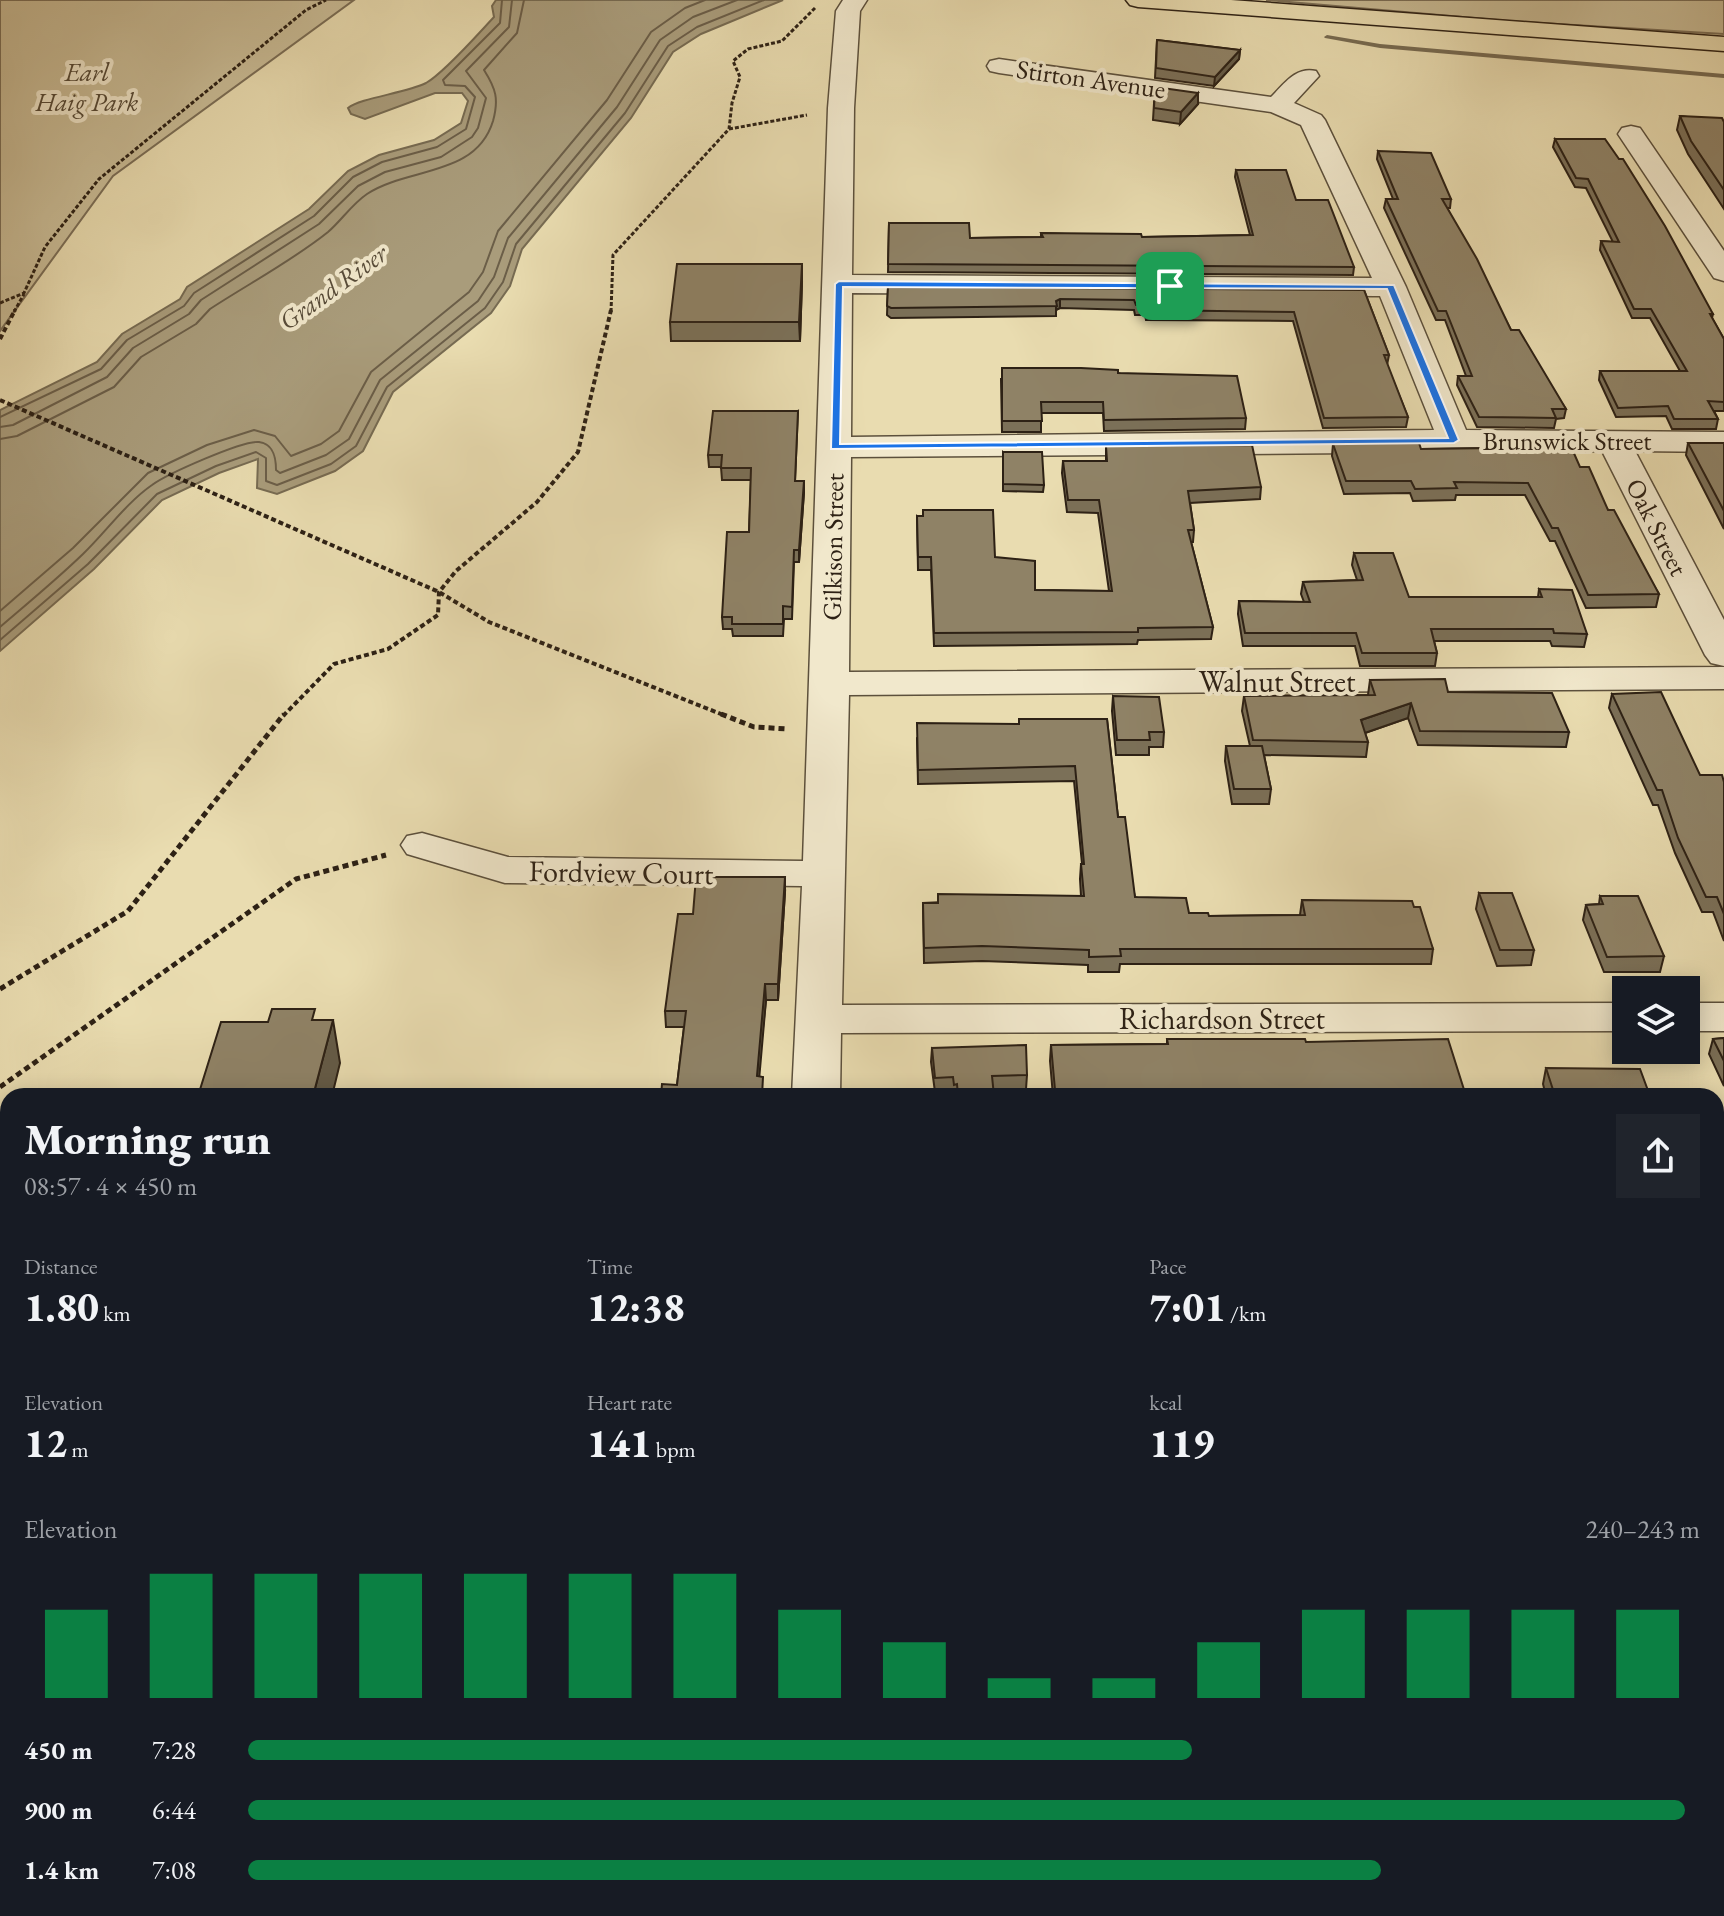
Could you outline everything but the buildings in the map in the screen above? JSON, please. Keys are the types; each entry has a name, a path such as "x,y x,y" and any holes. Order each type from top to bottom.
{"main road":[{"path":"1138,0 1724,44"}],"street":[{"name":"Gilkison Street","path":"816,1088 830,684 841,108 848,11 855,0"},
{"name":"Stirton Avenue","path":"999,66 1277,105 1312,120 1391,287 1454,440"},
{"path":"1277,105 1307,76"},
{"path":"1631,134 1724,272"},
{"path":"839,284 1391,287"},
{"name":"Brunswick Street","path":"835,447 1454,440 1724,442"},
{"name":"Oak Street","path":"1613,441 1724,655"},
{"name":"Walnut Street","path":"830,684 1724,678"},
{"name":"Fordview Court","path":"422,845 505,870 823,874"},
{"name":"Richardson Street","path":"818,1019 1612,1017"},
{"path":"1700,1017 1724,1017"}],"path":[{"path":"0,339 24,293 28,276 99,179 306,10 326,0"},
{"path":"0,989 128,911 289,708 334,664 388,649 438,615 439,592 456,571 537,502 578,452 613,302 613,255 729,129 732,103 740,77 733,61 748,49 782,41 823,0"},
{"path":"729,129 841,108"},
{"path":"0,303 24,293"},
{"path":"0,400 389,569 439,592 489,622 754,727"},
{"path":"0,1087 296,879 422,845"}],"green space":[{"name":"Earl Haig Park","path":"0,0 354,0 113,176 0,331"},
{"path":"1266,0 1724,0 1724,34 1509,21"}],"water":[{"name":"Grand River","path":"496,0 783,0 701,34 673,52 631,118 522,249 510,286 491,313 393,392 363,451 335,471 277,494 257,488 258,459 219,473 162,500 94,569 0,651 0,410 97,362 122,334 180,299 187,287 309,209 348,171 379,155 434,140 461,123 468,101 462,93 435,93 365,119 351,114 348,108 362,101 417,87 433,78 494,17 492,6"}],"waterway":[{"path":"1327,37 1380,46 1724,76"}],"route":[{"path":"839,284 1170,286 1391,287 1454,440 835,447 839,284"}]}
